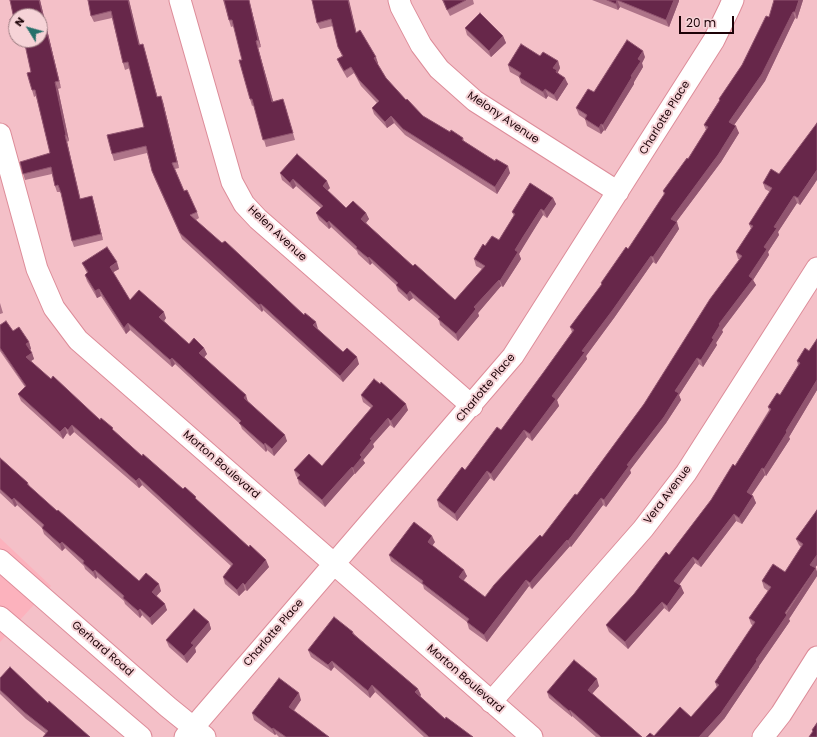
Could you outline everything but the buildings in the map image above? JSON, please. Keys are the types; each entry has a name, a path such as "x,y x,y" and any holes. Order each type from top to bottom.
{"street":[{"name":"Helen Avenue","path":"180,0 232,182 244,204 258,219 472,406"},
{"name":"Melony Avenue","path":"399,0 401,7 421,45 439,69 475,101 618,192"},
{"name":"Charlotte Place","path":"194,734 334,564 472,406 513,356 714,40 733,0"},
{"name":"Morton Boulevard","path":"0,134 37,269 54,308 78,340 532,737"},
{"name":"Vera Avenue","path":"491,702 643,529 686,473 817,268"},
{"name":"Gerhard Road","path":"0,560 168,707 194,734"},
{"path":"0,617 141,737"},
{"path":"763,737 780,714 817,657"}],"shaded area":[{"path":"0,538 51,586 0,642"}]}
